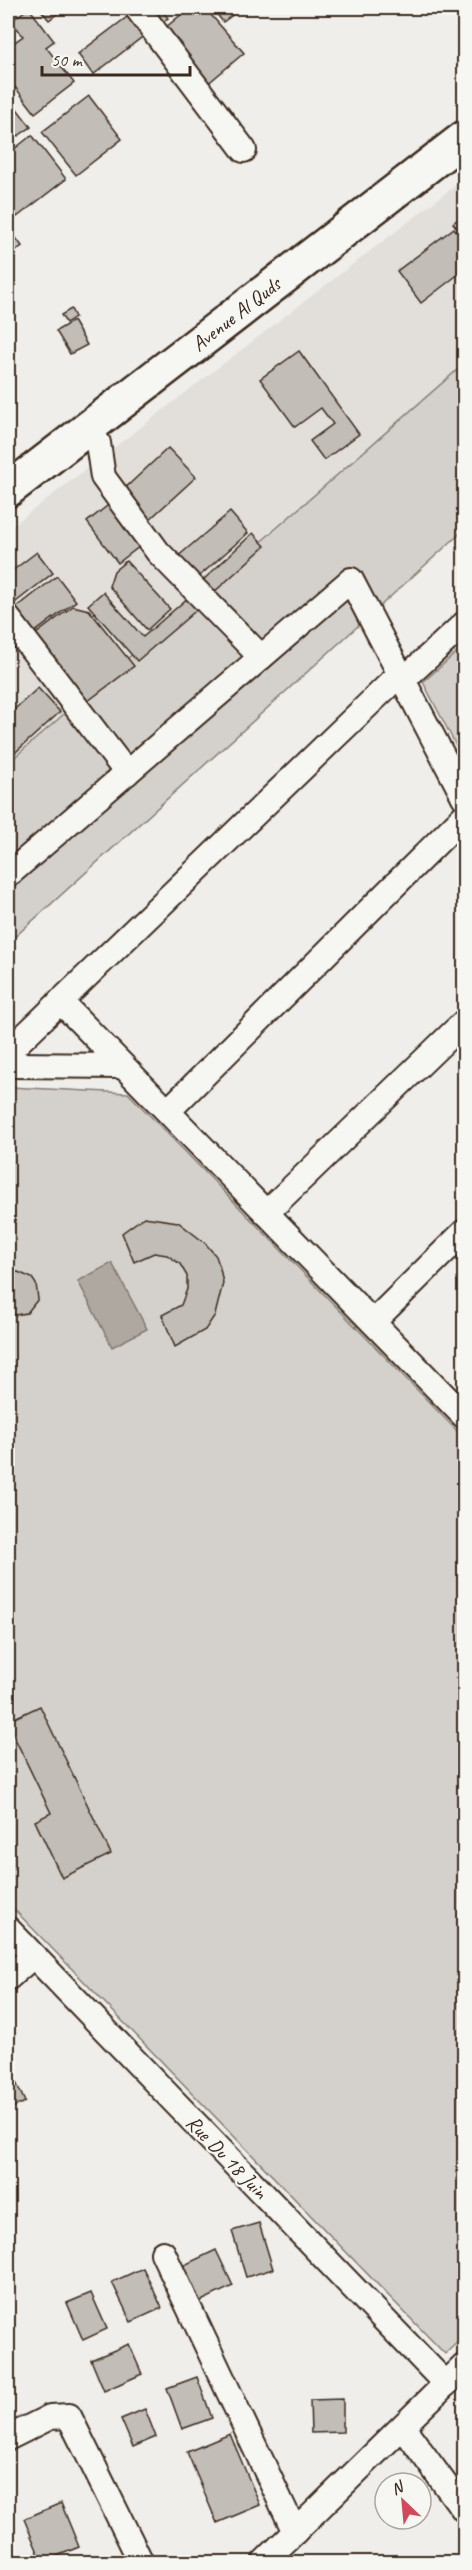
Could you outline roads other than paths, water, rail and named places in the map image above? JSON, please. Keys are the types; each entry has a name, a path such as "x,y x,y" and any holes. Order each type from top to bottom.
{"main road":[{"name":"Avenue Al Quds","path":"8,490 465,138"},
{"name":"Avenue Al Quds","path":"8,512 465,162"}],"street":[{"path":"137,8 244,150"},
{"path":"98,443 103,477 158,552 261,657"},
{"path":"8,875 351,580 465,797"},
{"path":"8,618 127,773"},
{"path":"8,1052 401,677 465,624"},
{"path":"168,1112 465,816"},
{"path":"60,1001 465,1416"},
{"path":"266,1213 465,1022"},
{"path":"8,1065 123,1066"},
{"path":"373,1322 465,1232"},
{"name":"Rue Du 18 Juin","path":"8,1929 446,2384"},
{"path":"8,1978 33,1956"},
{"path":"164,2253 295,2532"},
{"path":"264,2562 465,2366"},
{"path":"8,2438 50,2417 69,2416 141,2562"},
{"path":"403,2427 465,2510"}]}
